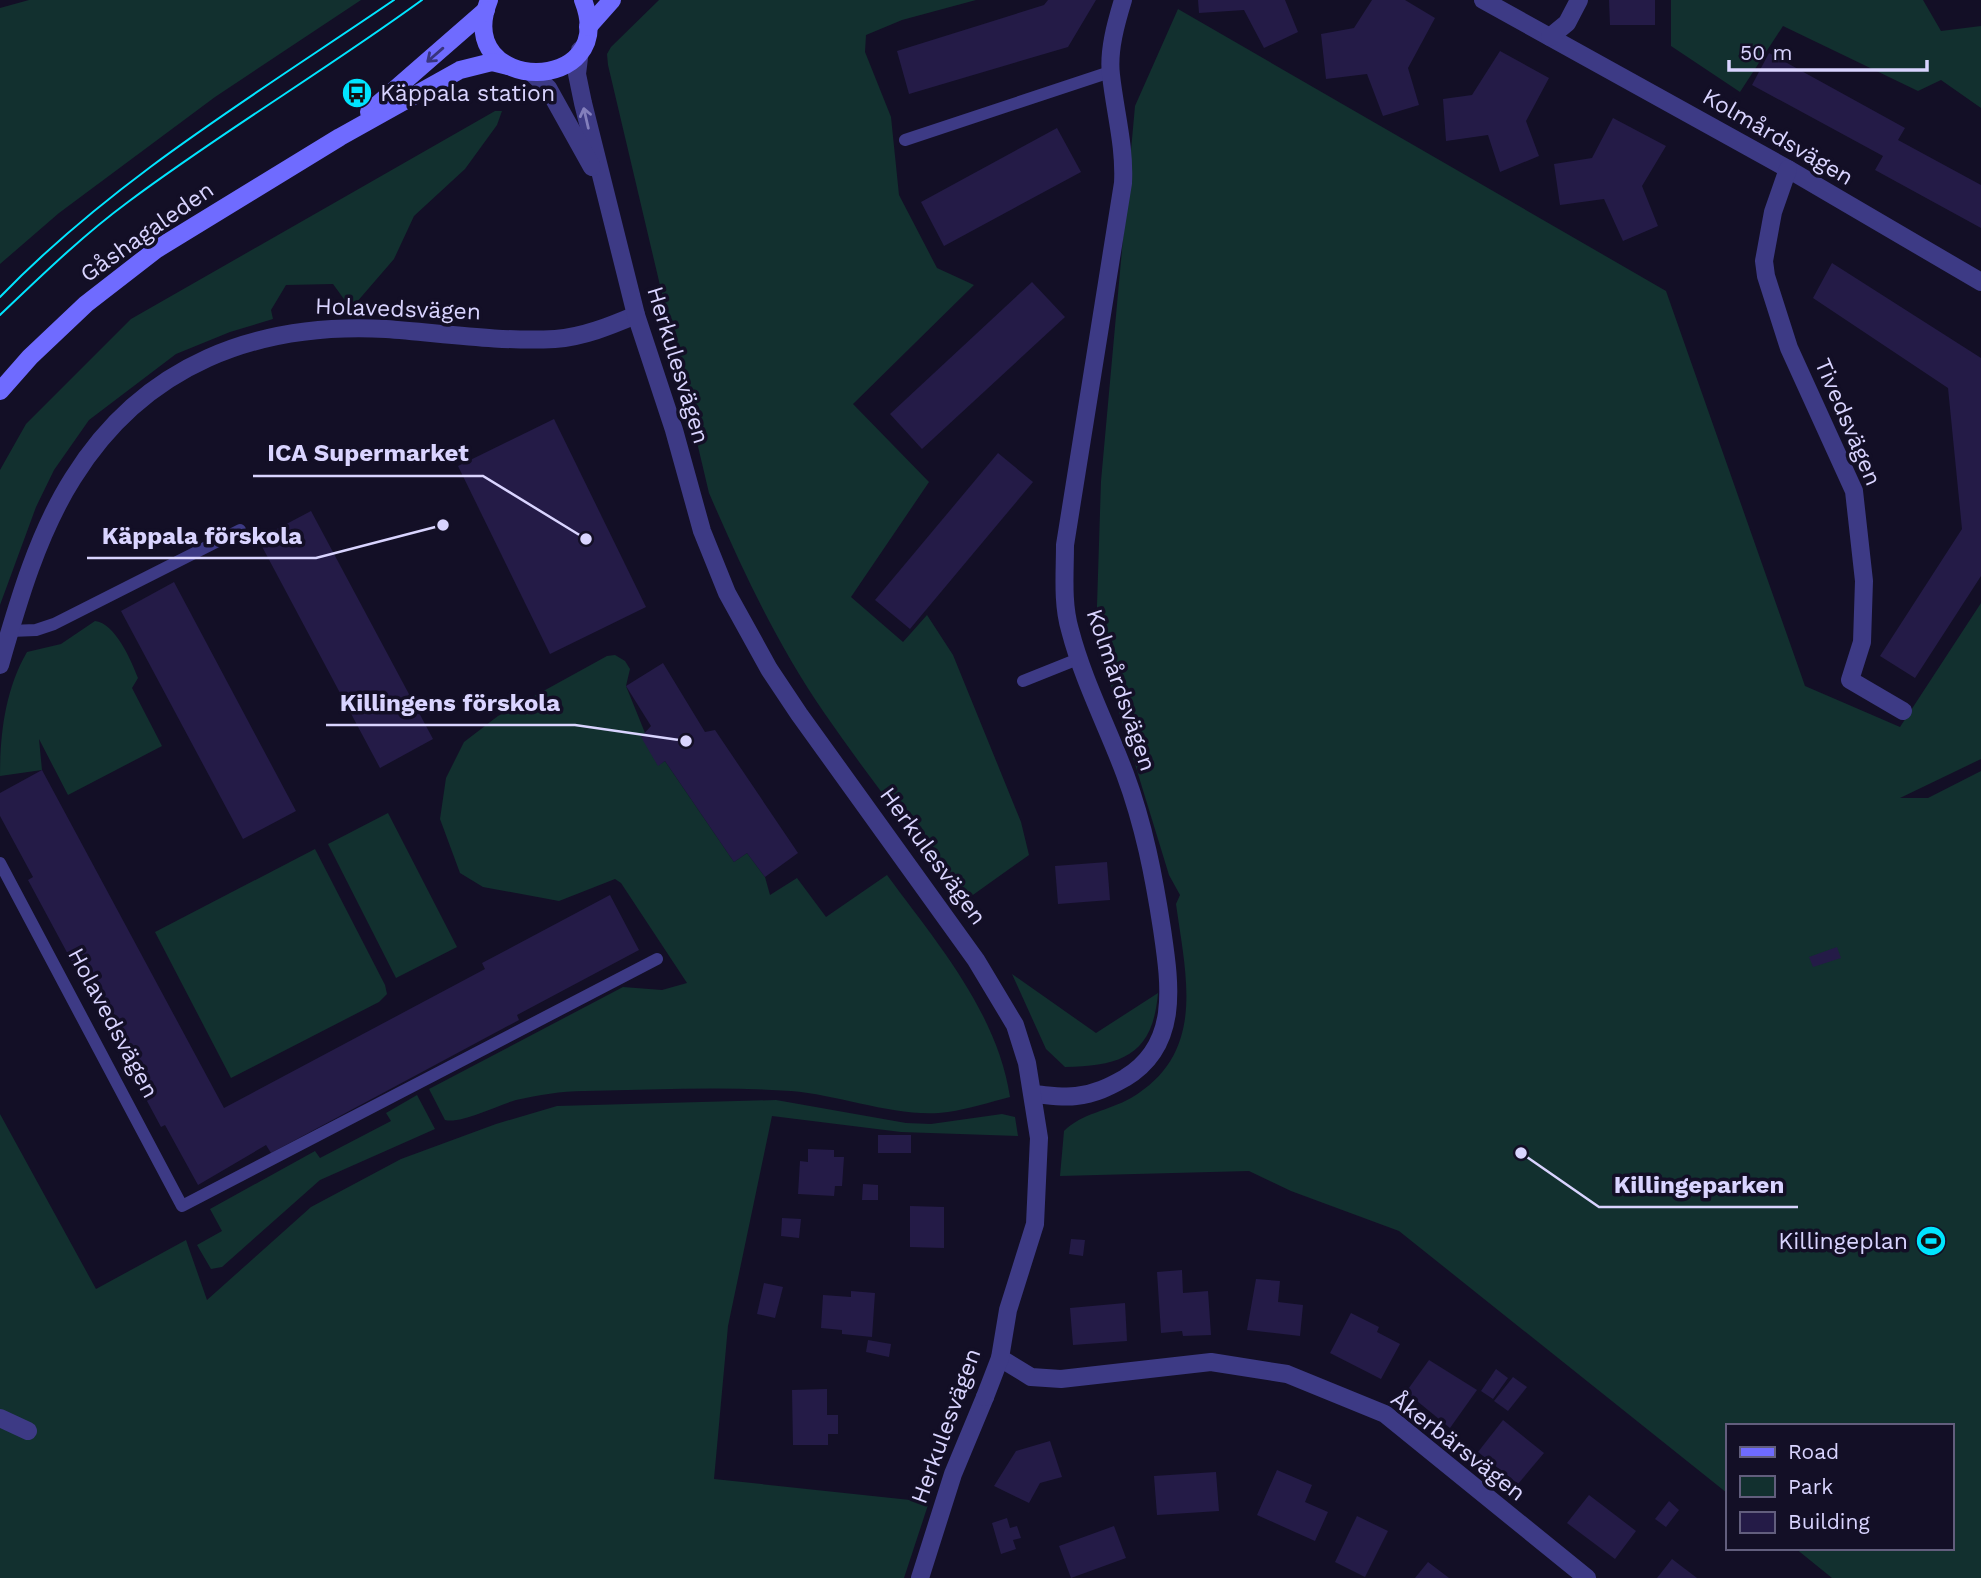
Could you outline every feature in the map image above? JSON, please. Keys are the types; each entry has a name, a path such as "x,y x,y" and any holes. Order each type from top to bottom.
{"main road":[{"path":"583,0 588,27"},
{"path":"533,74 557,70 580,50 588,27 612,0"},
{"name":"Gåshagaleden","path":"487,5 487,40 496,55 508,66"},
{"name":"Gåshagaleden","path":"340,137 487,5"},
{"name":"Gåshagaleden","path":"0,391 30,357 86,304 157,250 340,137 460,70 492,62 533,74"}],"street":[{"name":"Kolmårdsvägen","path":"1034,1094 1072,1097 1109,1087 1136,1071 1152,1056 1164,1032 1168,1016 1168,960 1151,864 1125,775 1078,659 1065,605 1065,545 1124,183 1122,134 1110,72 1116,25 1123,0"},
{"name":"Kolmårdsvägen","path":"1483,0 1788,169 1981,282"},
{"path":"1550,37 1567,23 1579,0"},
{"name":"Herkulesvägen","path":"580,50 577,74 602,185 636,315 674,430 702,531 727,593 784,692 920,878 997,993 1015,1025 1034,1094 1039,1138 1035,1224 1008,1310 1000,1358 953,1474 920,1578"},
{"name":"Herkulesvägen","path":"533,74 548,88 602,185"},
{"name":"Tivedsvägen","path":"1788,169 1773,212 1764,261 1766,276 1789,348 1854,491 1864,581 1861,642 1850,680 1903,711"},
{"name":"Holavedsvägen","path":"0,665 45,534 73,477 102,438 131,410 195,362 231,347 276,334 309,329 366,328 555,339 593,331 636,315"},
{"name":"Åkerbärsvägen","path":"1000,1358 1031,1377 1061,1379 1211,1362 1287,1374 1385,1414 1587,1578"},
{"path":"0,1418 28,1431"}],"lane":[{"path":"905,140 1110,72"},
{"path":"10,631 36,630 61,621 240,530"},
{"path":"1023,681 1078,659"},
{"name":"Holavedsvägen","path":"0,863 182,1206 657,959"}],"green space":[{"path":"29,0 361,0 215,97 59,213 0,264 0,8"},
{"path":"659,0 976,0 902,20 866,35 865,52 891,117 899,195 937,268 974,285 853,404 929,482 851,597 903,642 927,615 953,655 1021,822 1029,855 963,902 859,762 791,661 761,606 709,493 608,65 607,54 611,47"},
{"path":"1671,0 1923,0 1941,31 1981,26 1981,108 1941,80 1918,91 1783,26 1740,92 1671,46"},
{"path":"1178,9 1666,291 1805,686 1900,727 1981,603 1981,759 1900,798 1928,798 1981,771 1981,1578 1832,1578 1797,1550 1953,1550 1953,1424 1726,1424 1726,1492 1399,1231 1291,1191 1249,1171 1060,1176 1064,1131 1087,1116 1131,1098 1155,1080 1172,1059 1186,1012 1184,959 1176,904 1180,895 1169,875 1096,637 1101,481 1135,106"},
{"path":"495,111 502,111 497,125 465,169 414,216 394,259 356,303 349,306 333,284 286,285 271,310 273,319 230,332 176,354 89,420 54,470 36,507 0,605 0,470 26,424 131,319"},
{"path":"95,621 102,623 116,635 127,653 138,678 132,688 162,746 68,795 39,739 42,770 0,776 5,712 13,682 27,652 61,644"},
{"path":"615,655 625,661 630,669 626,686 658,765 665,761 734,862 747,853 765,877 770,895 797,878 826,917 887,875 944,953 979,1007 1003,1066 1010,1097 956,1111 930,1113 890,1109 791,1091 575,1091 516,1100 470,1117 445,1120 429,1089 623,987 662,990 687,983 621,883 615,879 559,901 483,887 460,873 440,819 446,778 464,742 498,716 607,656"},
{"path":"388,813 457,947 396,978 328,844"},
{"path":"315,849 385,985 387,994 379,1002 231,1078 155,932"},
{"path":"1012,974 1096,1033 1158,993 1155,1014 1149,1031 1131,1053 1103,1064 1065,1067 1046,1049"},
{"path":"417,1095 435,1129 320,1180 222,1267 211,1269 197,1245 222,1231 210,1209 315,1151 320,1158 391,1121 386,1113"},
{"path":"776,1100 906,1123 931,1124 1002,1114 1015,1117 1018,1136 901,1132 772,1116 728,1326 714,1479 929,1502 904,1578 0,1578 0,1114 96,1289 186,1240 207,1300 311,1207 401,1159 496,1124 557,1106"}],"building":[{"path":"1048,0 1096,0 1068,47 909,94 897,51 1044,5"},
{"path":"1198,0 1285,0 1298,32 1264,48 1244,10 1199,13"},
{"path":"1372,0 1405,0 1435,18 1408,68 1419,105 1383,116 1367,74 1326,79 1321,34 1354,28"},
{"path":"1609,0 1655,0 1655,25 1610,25"},
{"path":"1500,51 1549,78 1526,121 1539,156 1500,172 1488,135 1446,141 1443,99 1472,95"},
{"path":"1769,53 1905,128 1898,140 1981,185 1981,228 1875,170 1883,156 1752,85"},
{"path":"1613,118 1666,146 1642,186 1658,226 1623,241 1604,199 1560,205 1554,164 1592,158"},
{"path":"1057,128 1081,172 944,246 921,202"},
{"path":"1832,263 1981,358 1981,576 1915,678 1880,656 1962,529 1948,388 1813,298"},
{"path":"1032,282 1065,317 922,449 890,414"},
{"path":"554,419 646,607 550,654 458,466"},
{"path":"998,453 1033,482 910,629 875,600"},
{"path":"311,511 433,739 380,768 258,539"},
{"path":"174,582 296,811 243,839 121,611"},
{"path":"663,663 705,732 715,730 798,853 765,877 747,853 734,862 665,761 658,766 641,737 651,726 626,686"},
{"path":"42,770 224,1108 485,969 482,963 610,895 639,950 517,1015 519,1020 271,1153 266,1145 198,1185 165,1125 161,1127 28,880 33,877 0,816 0,793"},
{"path":"1107,862 1110,900 1058,904 1055,866"},
{"path":"1837,947 1841,958 1813,967 1809,957"},
{"path":"878,1135 911,1135 911,1153 878,1153"},
{"path":"808,1149 834,1150 834,1157 844,1157 842,1186 835,1186 834,1196 798,1194 800,1161 808,1162"},
{"path":"863,1184 878,1185 878,1200 862,1200"},
{"path":"910,1206 944,1207 944,1248 910,1247"},
{"path":"782,1218 801,1219 799,1238 781,1236"},
{"path":"1071,1239 1085,1240 1083,1256 1069,1254"},
{"path":"1182,1270 1183,1293 1208,1291 1211,1335 1183,1336 1182,1331 1161,1333 1157,1272"},
{"path":"1256,1279 1280,1281 1278,1302 1303,1305 1300,1336 1247,1330"},
{"path":"764,1283 783,1287 775,1318 757,1314"},
{"path":"851,1291 875,1293 872,1337 842,1334 842,1330 821,1328 823,1295 851,1297"},
{"path":"1125,1303 1127,1341 1073,1345 1070,1308"},
{"path":"1351,1313 1379,1327 1377,1332 1400,1344 1381,1379 1330,1353"},
{"path":"868,1340 891,1344 889,1357 866,1352"},
{"path":"1429,1360 1477,1390 1450,1428 1406,1392"},
{"path":"1496,1369 1508,1378 1493,1399 1481,1391"},
{"path":"1513,1377 1527,1387 1508,1411 1494,1401"},
{"path":"827,1389 827,1415 838,1415 838,1434 828,1434 828,1445 793,1445 792,1390"},
{"path":"1503,1420 1544,1453 1518,1484 1478,1452"},
{"path":"1050,1441 1062,1477 1040,1483 1029,1503 994,1486 1016,1451"},
{"path":"1277,1470 1312,1485 1305,1502 1328,1512 1315,1541 1257,1515"},
{"path":"1216,1472 1219,1511 1157,1515 1154,1476"},
{"path":"1589,1495 1636,1531 1615,1559 1567,1523"},
{"path":"1669,1501 1679,1510 1666,1527 1655,1519"},
{"path":"1357,1516 1388,1531 1365,1577 1335,1562"},
{"path":"1007,1518 1010,1528 1017,1526 1021,1538 1013,1540 1016,1549 1001,1554 992,1523"},
{"path":"1114,1526 1126,1558 1071,1578 1059,1546"},
{"path":"1672,1559 1697,1578 1657,1578"},
{"path":"1428,1562 1449,1578 1415,1578"}],"tram line":[{"path":"0,297 44,254 139,175 240,103 394,0"},
{"path":"0,315 78,242 128,202 422,0"}],"place":[{"name":"Käppala station","path":"357,93"},
{"name":"Käppala förskola","path":"443,525"},
{"name":"ICA Supermarket","path":"586,539"},
{"name":"Killingens förskola","path":"686,741"},
{"name":"Killingeparken","path":"1521,1153"},
{"name":"Killingeplan","path":"1931,1241"}]}
